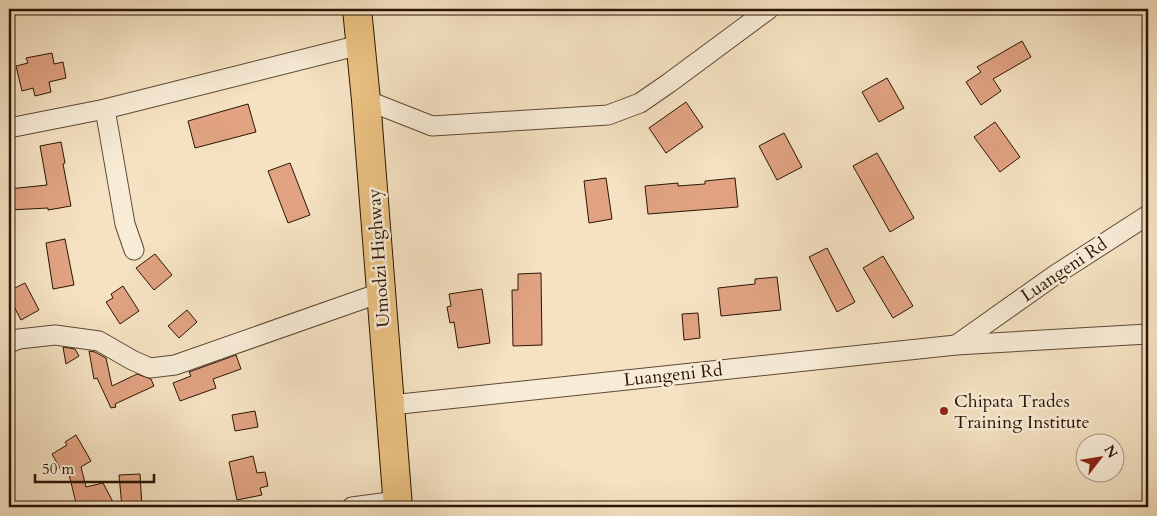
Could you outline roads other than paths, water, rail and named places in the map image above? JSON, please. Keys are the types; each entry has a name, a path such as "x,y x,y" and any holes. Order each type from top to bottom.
{"highway":[{"name":"Umodzi Highway","path":"357,9 398,504"}],"street":[{"path":"366,100 432,126 608,115 640,103 769,9"},
{"path":"9,128 105,109 360,45"},
{"path":"105,109 125,224 134,250"},
{"name":"Luangeni Rd","path":"956,345 1055,275 1148,215"},
{"path":"9,343 19,338 64,336 99,341 150,368 175,365 380,293"},
{"name":"Luangeni Rd","path":"391,405 956,345 1148,334"},
{"path":"352,507 398,504"}],"place":[{"name":"Chipata Trades Training Institute","path":"944,411"}]}
